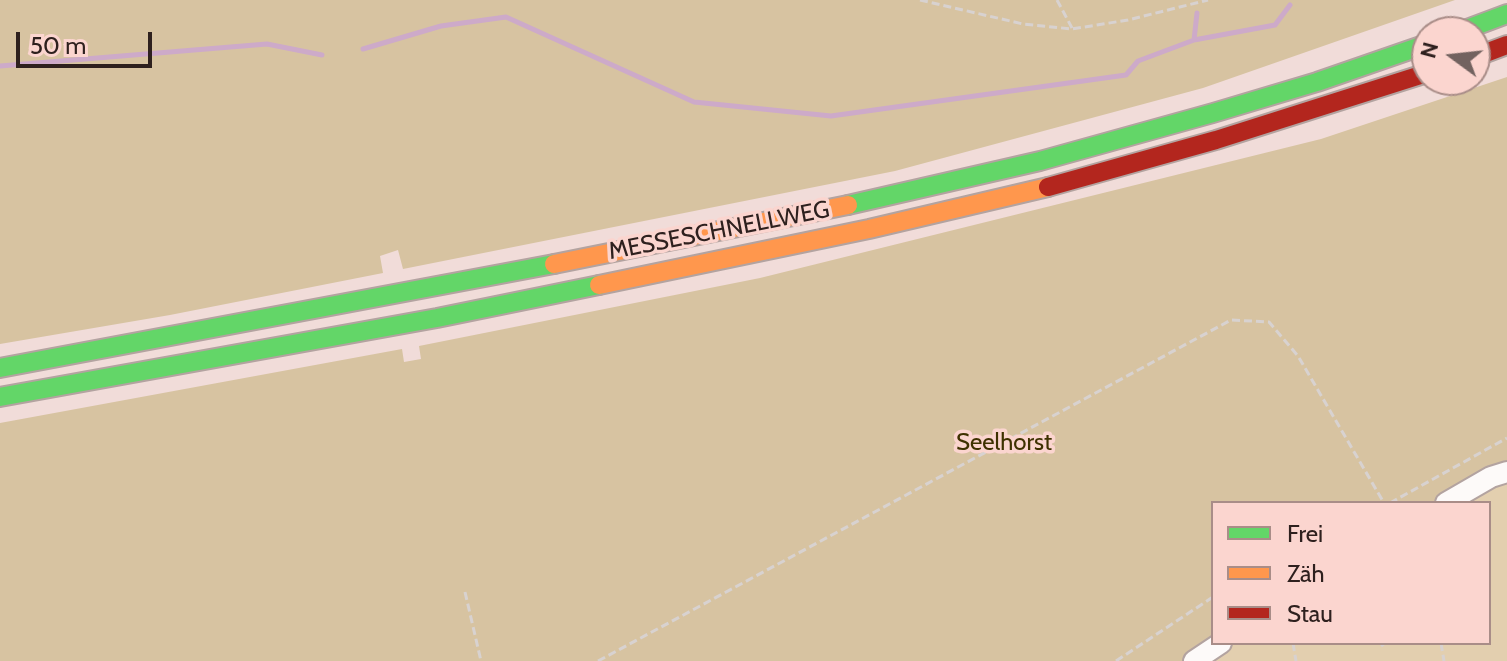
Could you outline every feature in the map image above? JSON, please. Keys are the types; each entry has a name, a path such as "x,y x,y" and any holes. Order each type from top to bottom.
{"highway":[{"name":"MESSESCHNELLWEG","path":"0,368 690,238 866,201 1040,161 1213,113 1411,50"},
{"name":"MESSESCHNELLWEG","path":"0,397 437,318 869,229 1045,188 1411,78"}],"street":[{"path":"1449,501 1491,477 1507,472"},
{"path":"1194,661 1218,645"}],"path":[{"path":"920,0 1023,24 1072,29 1128,20 1208,0"},
{"path":"1057,0 1072,29"},
{"path":"598,661 1231,320 1269,322 1298,356 1383,501"},
{"path":"1394,501 1507,438"},
{"path":"465,592 481,661"},
{"path":"1116,661 1211,598"}],"shaded area":[{"path":"1507,472 1507,661 1194,661 1218,645 1491,645 1491,501 1450,501"}],"green space":[{"path":"0,0 1455,0 1203,88 895,171 403,269 398,250 380,256 383,273 170,315 0,344"},
{"name":"Seelhorst","path":"1507,77 1507,472 1450,501 1211,501 1211,645 1194,661 0,661 0,423 402,349 404,362 421,359 419,346 760,278 1321,139 1450,96 1491,96 1491,82"}],"waterway":[{"path":"1194,40 1275,25 1290,5"},
{"path":"363,49 441,26 506,17 694,102 831,116 1126,75 1138,61 1194,40 1197,13"},
{"path":"0,66 267,44 322,55"}],"traffic: fast":[{"path":"1491,20 1507,14"},
{"path":"848,205 1040,161 1317,82 1411,50"},
{"path":"0,368 554,264"},
{"path":"0,397 437,318 599,285"}],"traffic: slow":[{"path":"599,285 869,229 1048,187"},
{"path":"554,264 848,205"}],"traffic: jam":[{"path":"1491,51 1507,45"},
{"path":"1048,187 1216,140 1411,78"}]}
